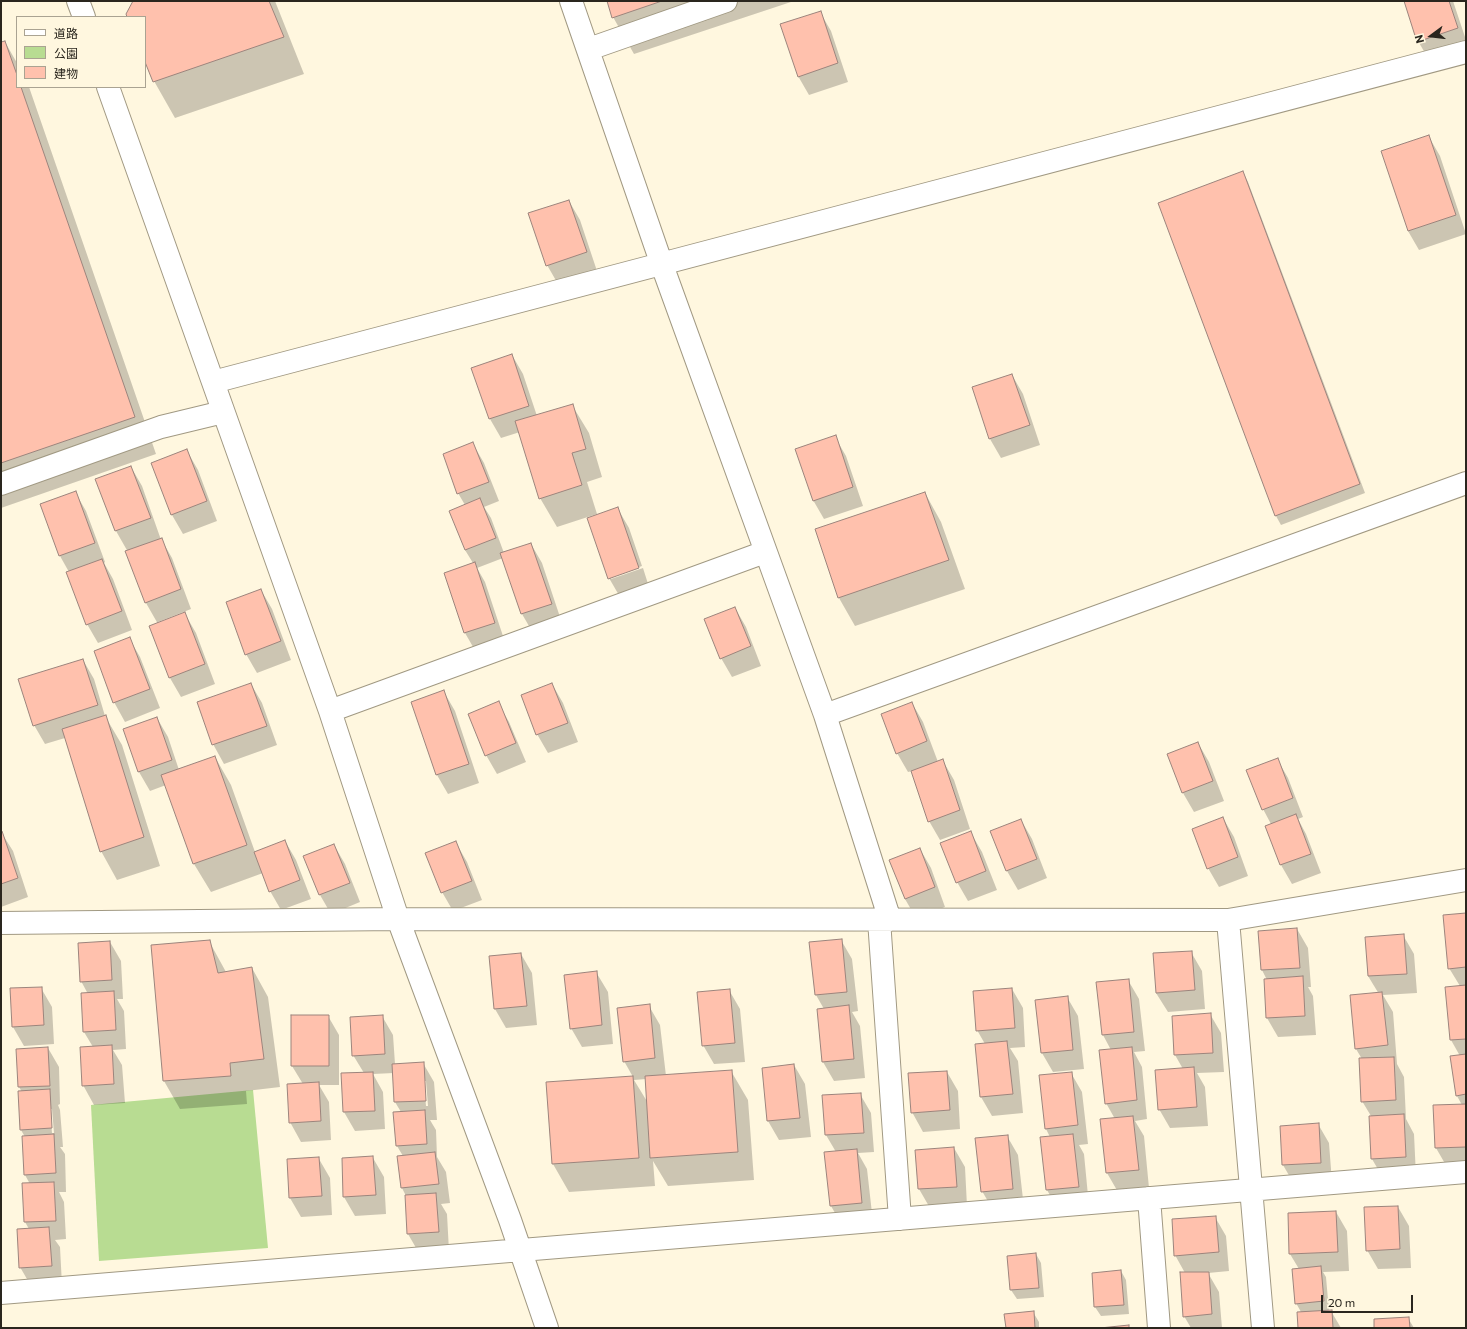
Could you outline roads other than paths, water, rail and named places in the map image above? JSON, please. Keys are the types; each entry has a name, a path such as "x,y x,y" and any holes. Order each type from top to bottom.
{"street":[{"path":"78,1 84,16"},
{"path":"572,1 662,265 825,715 885,920 900,1219"},
{"path":"589,49 726,1"},
{"path":"213,382 662,265 1466,52"},
{"path":"108,88 330,711 398,919 521,1250 547,1328"},
{"path":"1,484 161,427 223,412"},
{"path":"825,715 1466,483"},
{"path":"330,711 765,552"},
{"path":"1,922 398,919 1228,920 1466,880"},
{"path":"1228,920 1263,1328"},
{"path":"1,1293 1466,1172"},
{"path":"1148,1198 1159,1328"}]}
